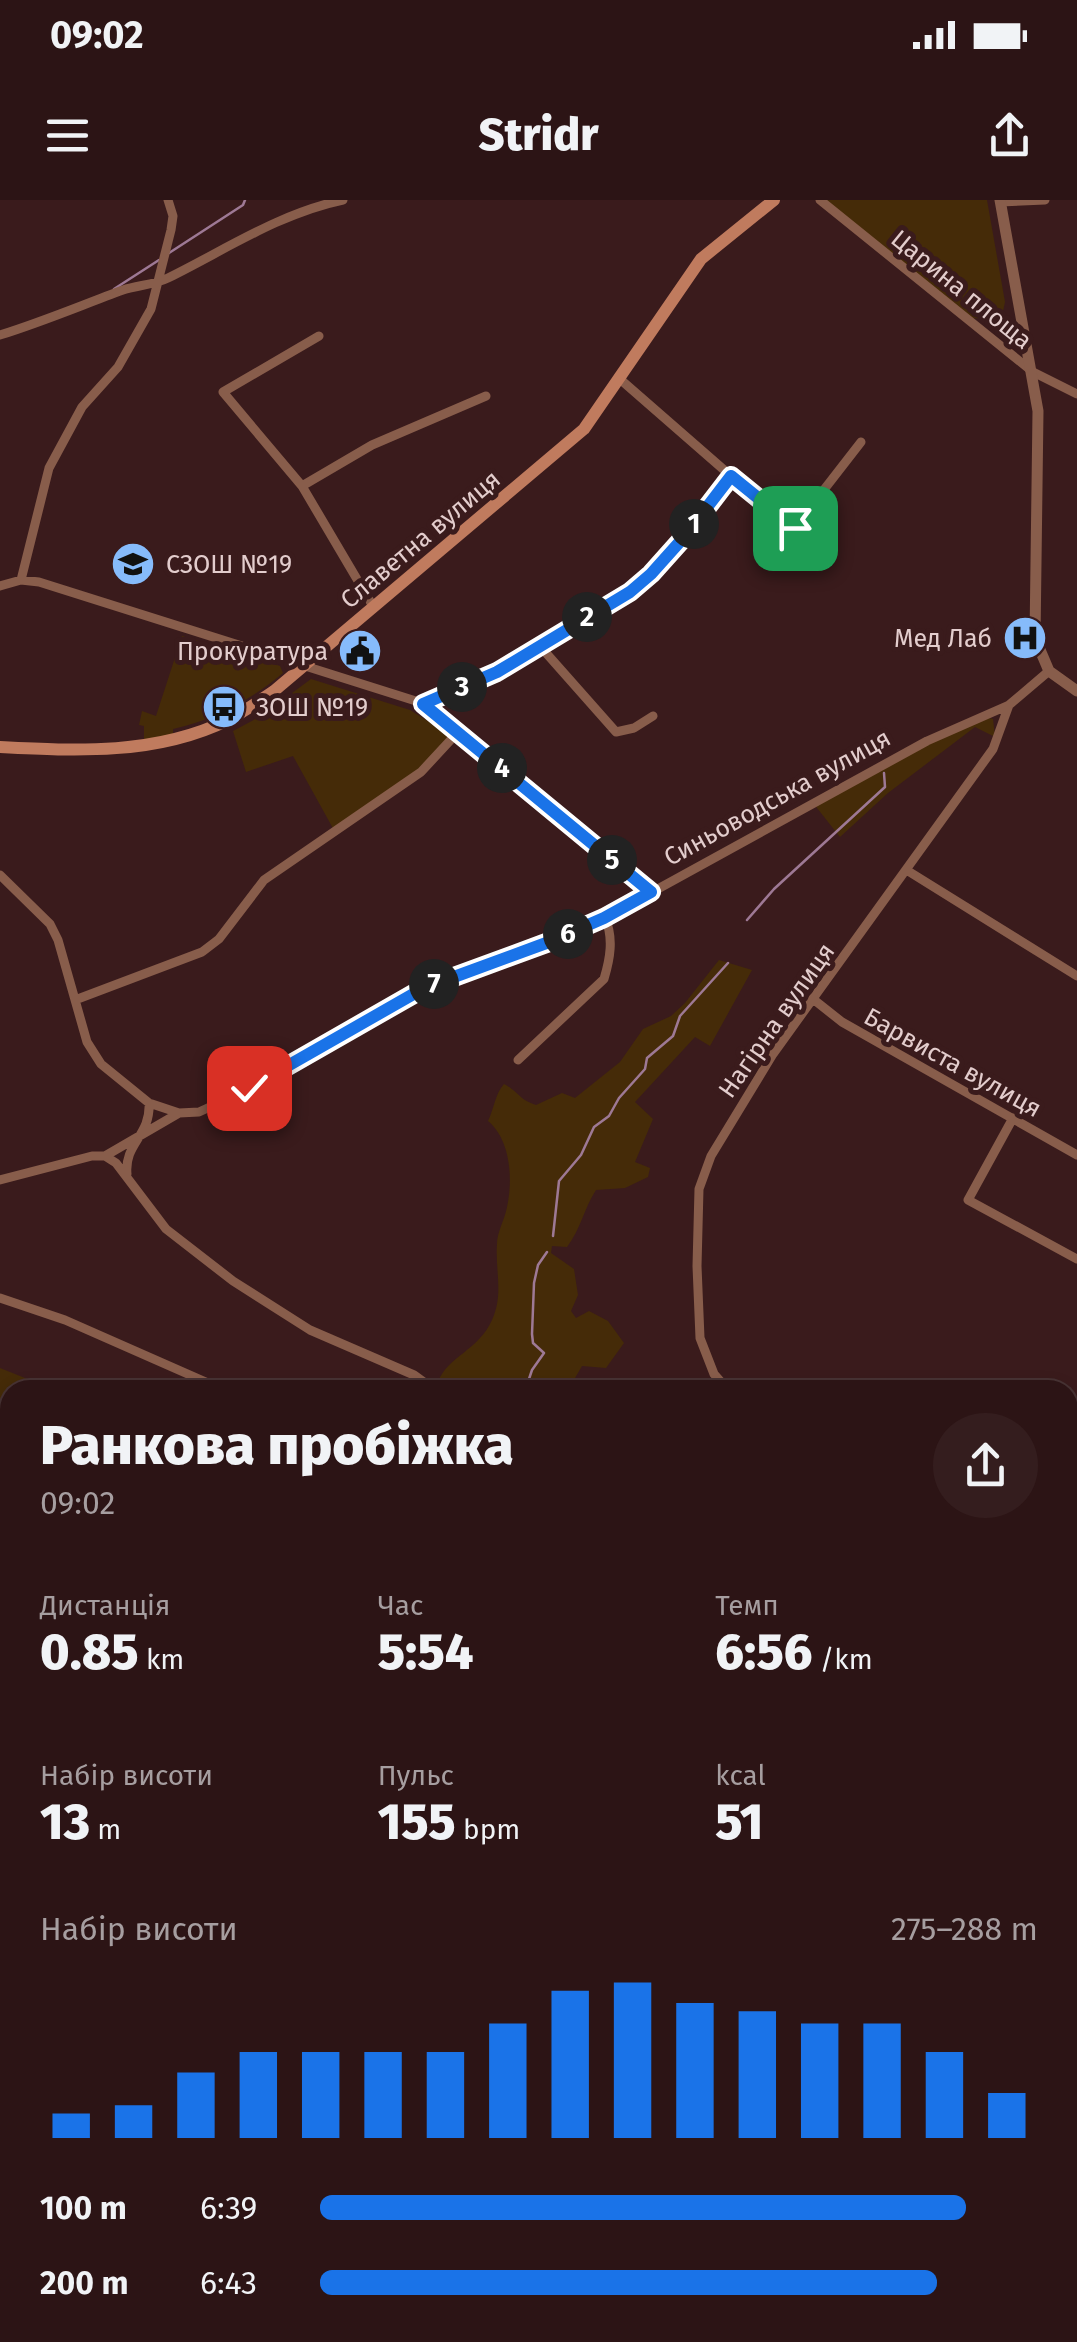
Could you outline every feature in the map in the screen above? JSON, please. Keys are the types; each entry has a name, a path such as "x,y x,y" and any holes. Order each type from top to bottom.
{"main road":[{"name":"Славетна вулиця","path":"0,746 92,750 179,738 231,718 274,692 570,443 621,380 701,259 774,200"}],"street":[{"path":"21,580 50,468 82,407 118,367 150,309 171,230 173,216 168,200"},
{"path":"0,335 129,288 157,282 224,251 277,220 343,200"},
{"name":"Царина площа","path":"820,200 1033,372 1077,394"},
{"path":"1045,200 1000,201 1033,372 1040,450 1034,621 1039,652 1050,671 1077,692"},
{"path":"319,336 224,392 302,486 374,608"},
{"path":"621,380 795,528 861,442"},
{"path":"302,486 372,445 486,396"},
{"path":"423,704 497,672 630,592 651,574 731,476"},
{"path":"0,586 21,580 39,582 423,704 651,892"},
{"path":"539,644 616,732 634,728 652,716"},
{"name":"Синьоводська вулиця","path":"0,1180 105,1156 179,1113 199,1112 249,1088 424,988 604,918 927,741 1009,705 1050,671"},
{"name":"Нагірна вулиця","path":"719,1380 700,1338 699,1190 711,1156 773,1054 994,749 1009,705"},
{"path":"75,1000 202,952 220,939 264,880 422,772 458,732"},
{"path":"908,871 1077,976"},
{"path":"0,875 50,924 93,1054 123,1084 150,1103 179,1113"},
{"path":"518,1060 604,979 610,961 610,929 604,918"},
{"name":"Барвиста вулиця","path":"812,999 842,1022 1077,1155"},
{"path":"128,1178 128,1156 150,1120 150,1103"},
{"path":"1013,1118 968,1200 1077,1259"},
{"path":"105,1156 116,1163 166,1229 258,1298 310,1330 414,1380"},
{"path":"0,1298 65,1320 201,1380"}],"shaded area":[{"path":"825,200 987,200 1005,302 1002,316 993,320 973,318"},
{"path":"182,636 280,666 283,673 231,708 173,729 173,735 144,740 144,726 139,725 142,711 156,716"},
{"path":"311,679 410,710 452,736 421,771 335,832 293,756 246,772 233,731 261,716"},
{"path":"985,717 993,719 995,737 975,727 888,793 840,837 813,803 927,741"},
{"path":"719,960 752,970 710,1046 695,1037 635,1102 653,1119 635,1162 650,1168 648,1177 625,1188 596,1190 567,1247 552,1246 551,1253 574,1269 578,1295 571,1311 576,1318 589,1311 608,1321 624,1343 606,1368 582,1366 574,1380 439,1380 486,1330 496,1310 497,1239 507,1207 510,1173 502,1139 488,1121 501,1088 504,1084 536,1105 562,1093 575,1098 620,1062 643,1029 671,1016"},
{"path":"0,1368 30,1380 0,1380"}],"waterway":[{"path":"169,253 245,200"},
{"path":"114,289 159,260"},
{"path":"747,920 774,889 885,787 884,773"},
{"path":"553,1236 559,1181 581,1155 594,1127 609,1116 619,1098 645,1069 647,1058 673,1036 680,1016 728,963"},
{"path":"529,1380 544,1353 533,1343 532,1334 534,1283 538,1265 547,1252"}],"place":[{"name":"СЗОШ №19","path":"133,564"},
{"name":"Мед Лаб","path":"1025,638"},
{"name":"Прокуратура","path":"360,651"},
{"name":"ЗОШ №19","path":"224,707"}],"route":[{"path":"249,1088 424,988 549,942 651,892 423,704 497,672 630,592 685,536 731,476 795,528"}]}
